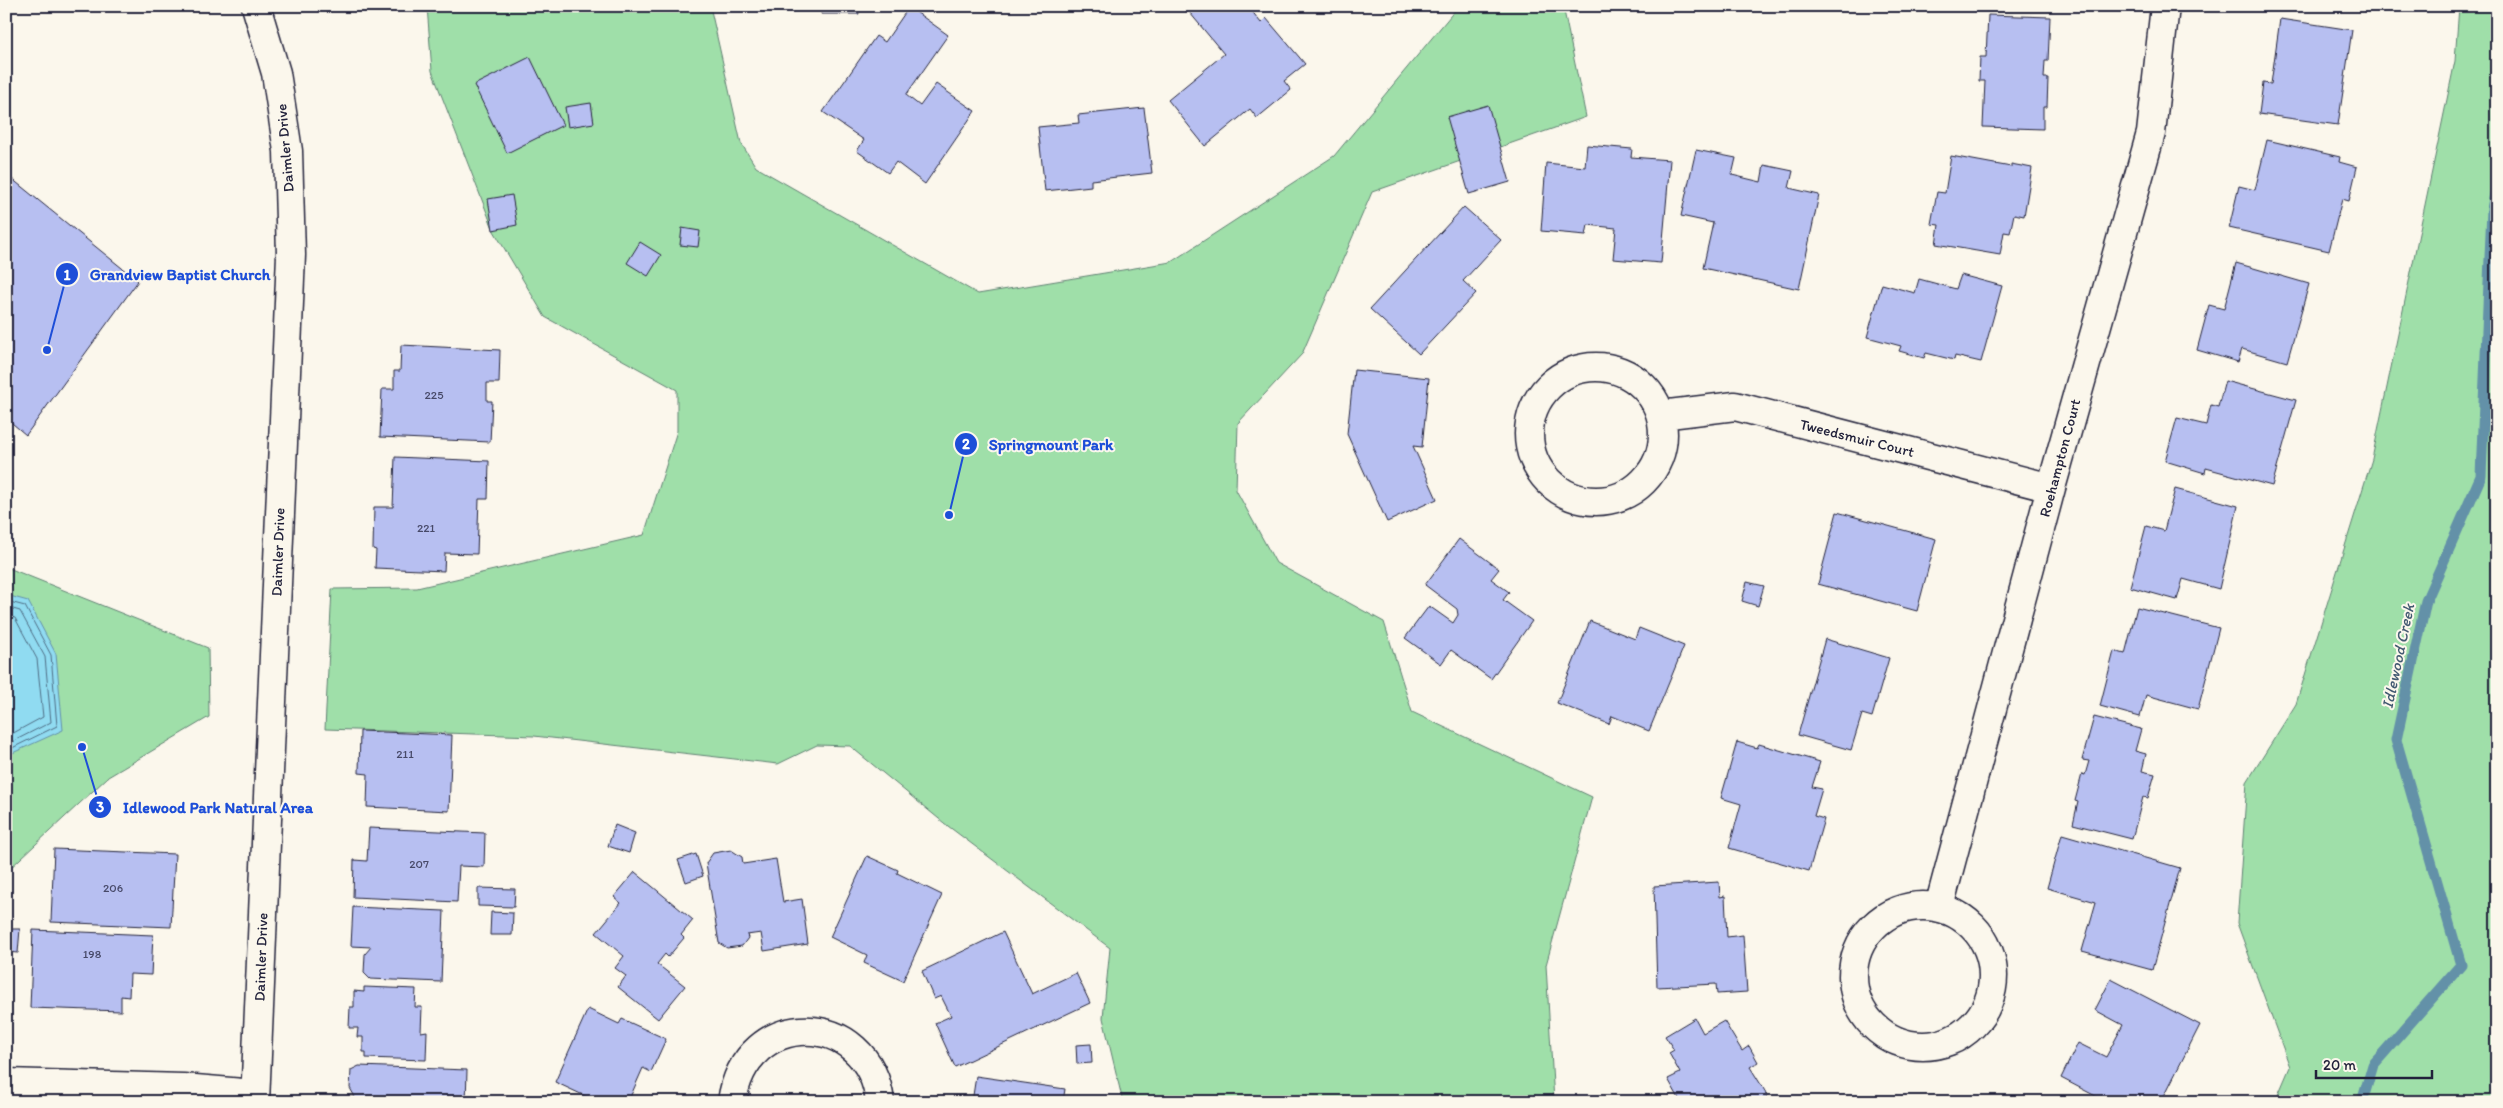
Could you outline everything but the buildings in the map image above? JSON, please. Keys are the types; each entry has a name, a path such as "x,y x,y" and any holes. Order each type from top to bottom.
{"street":[{"name":"Daimler Drive","path":"255,1098 291,255 288,151 276,73 256,6"},
{"name":"Roehampton Court","path":"1940,907 2051,488 2151,133 2165,6"},
{"path":"1592,366 1612,368 1633,378 1650,394 1661,414 1664,439 1658,462 1645,482 1622,498 1599,502 1568,496 1548,483 1534,463 1528,440 1533,408 1546,388 1569,372 1592,366"},
{"name":"Tweedsmuir Court","path":"1661,414 1735,406 2051,488"},
{"path":"1915,905 1940,907 1956,913 1976,928 1988,949 1993,984 1986,1008 1965,1033 1943,1044 1913,1046 1889,1038 1866,1017 1855,995 1853,967 1861,943 1872,927 1891,912 1915,905"},
{"path":"732,1102 735,1083 745,1061 764,1043 784,1033 809,1030 836,1036 858,1051 866,1061 878,1084 880,1102"},
{"path":"6,1083 183,1088 255,1098"}],"green space":[{"path":"427,6 710,6 741,143 756,167 978,294 1171,262 1334,156 1456,9 1454,6 1563,6 1586,117 1372,192 1302,354 1238,423 1236,490 1276,563 1384,622 1412,712 1592,797 1546,965 1554,1102 1123,1102 1103,1018 1110,948 944,823 850,746 817,745 778,764 534,736 325,729 332,589 417,588 644,535 677,431 677,390 545,317 494,231 432,71"},
{"path":"2459,6 2497,6 2497,1102 2275,1102 2290,1067 2237,923 2247,782 2296,704 2372,459 2455,61"},
{"path":"6,567 208,648 209,717 108,777 6,872"}],"water":[{"path":"6,595 28,601 56,654 63,730 6,756"}],"waterway":[{"name":"Idlewood Creek","path":"2362,1102 2373,1065 2461,965 2396,740 2426,601 2481,476 2492,209 2497,184"}],"place":[{"name":"Grandview Baptist Church","path":"47,350"},
{"name":"Springmount Park","path":"949,515"},
{"name":"Idlewood Park Natural Area","path":"82,747"}]}
